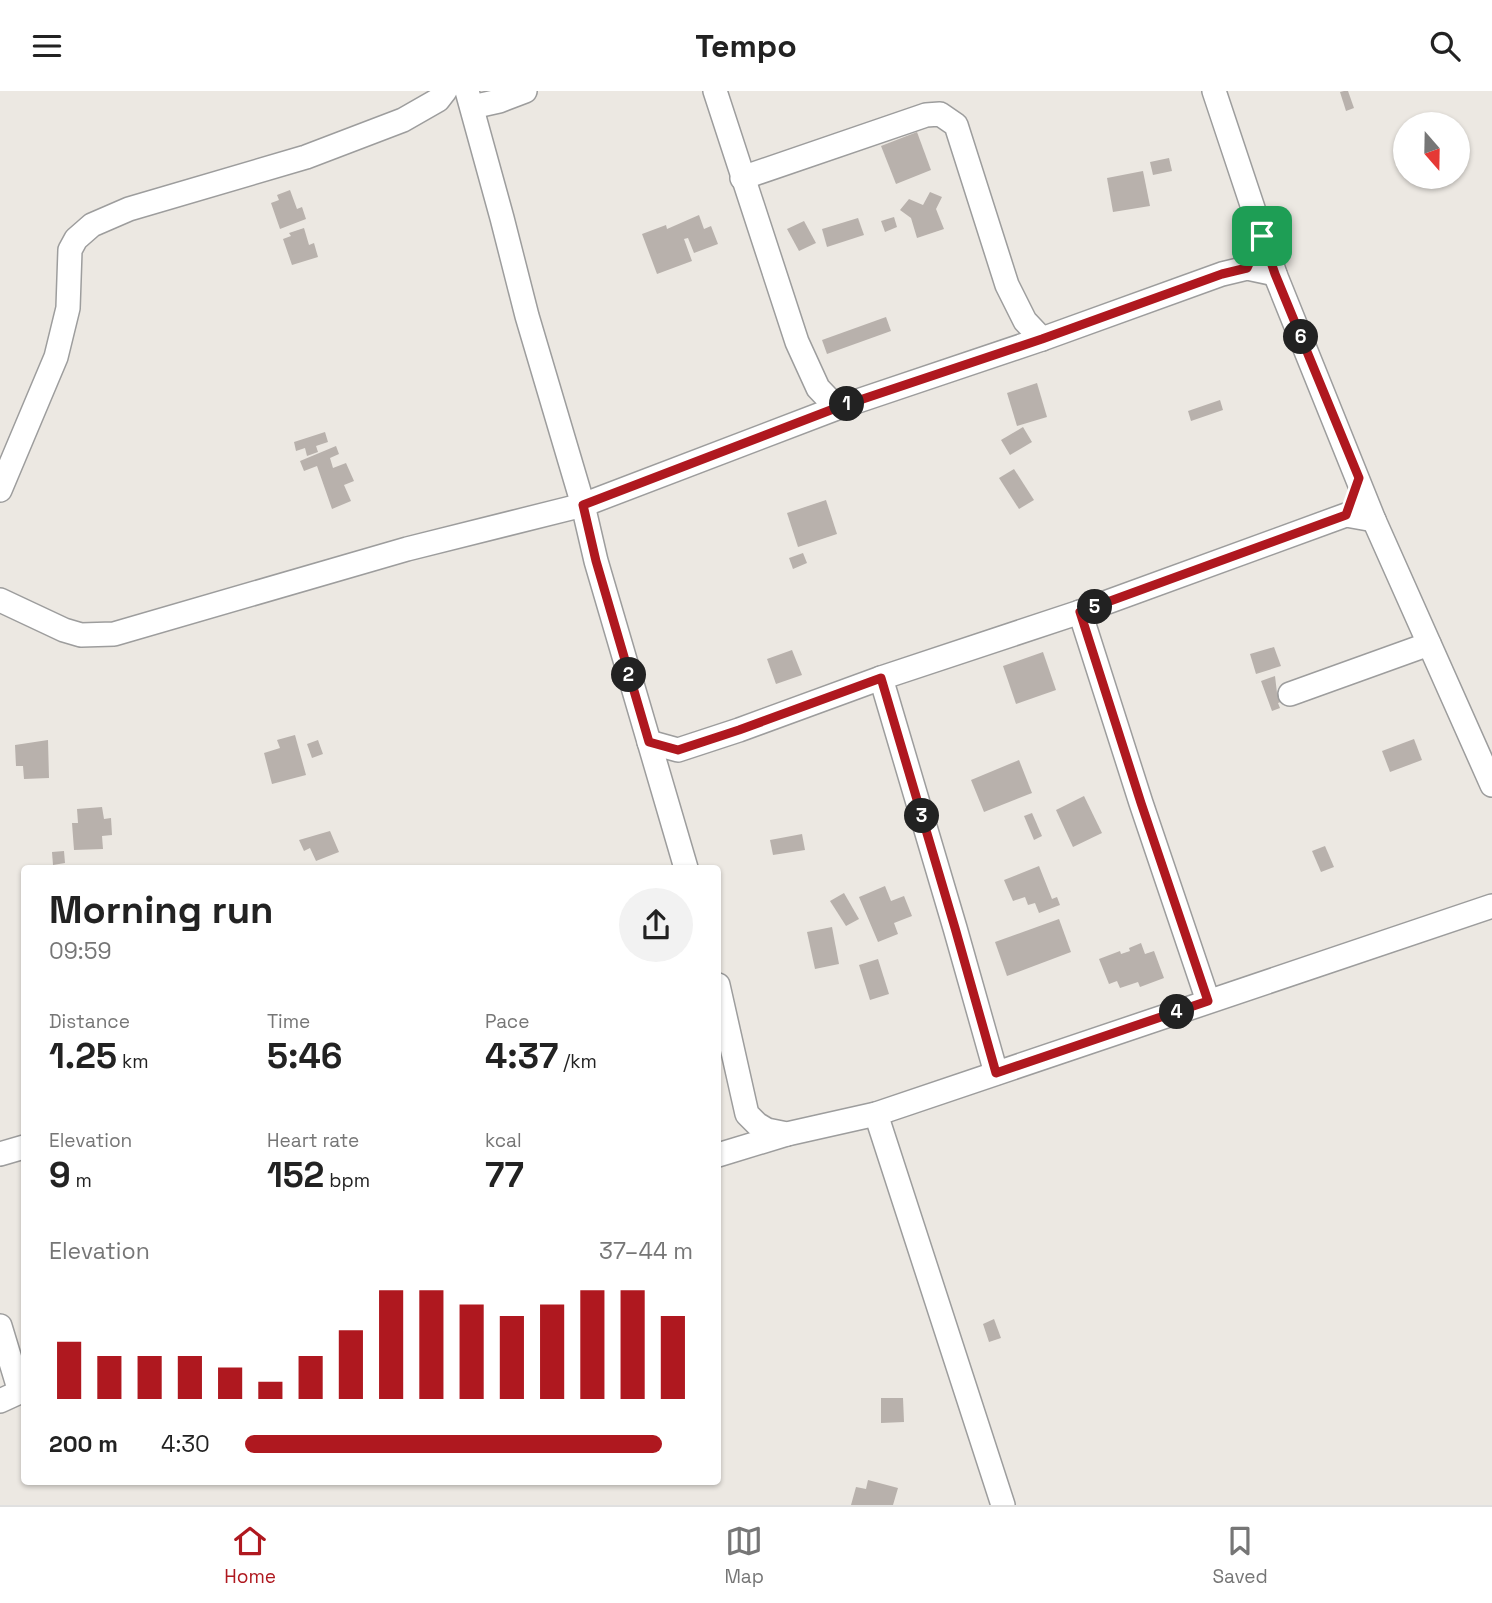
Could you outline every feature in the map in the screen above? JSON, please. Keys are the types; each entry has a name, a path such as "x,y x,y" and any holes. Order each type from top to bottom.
{"street":[{"path":"0,490 56,357 68,308 70,250 76,239 92,225 129,209 306,157 402,120 441,95 471,103 499,101 525,91"},
{"path":"715,91 797,342 818,388 836,408"},
{"path":"1214,91 1275,274 1374,520 1492,785"},
{"path":"471,103 527,316 685,865"},
{"path":"742,178 926,115 940,114 956,125 1007,285 1025,321 1042,339"},
{"path":"1247,268 1262,236"},
{"path":"0,600 80,635 114,634 407,549 583,505 836,408 1042,339 1222,274 1247,268 1275,274"},
{"path":"1346,515 1359,478"},
{"path":"649,742 678,750 881,678 1080,612 1346,515 1374,520"},
{"path":"1080,612 1208,1001"},
{"path":"1290,694 1429,644"},
{"path":"881,678 996,1073"},
{"path":"660,778 678,750"},
{"path":"723,1153 787,1134 876,1114 1492,906"},
{"path":"721,998 747,1114 767,1130 787,1134"},
{"path":"723,1153 747,1114"},
{"path":"876,1114 1003,1505"},
{"path":"0,1154 21,1148"},
{"path":"0,1325 15,1394"}],"building":[{"path":"1348,91 1354,108 1346,111 1340,92"},
{"path":"917,132 931,170 896,184 881,146"},
{"path":"1169,158 1172,171 1153,175 1150,162"},
{"path":"1143,171 1150,206 1113,212 1107,178"},
{"path":"290,190 297,209 302,207 306,219 280,229 271,203 279,200 277,195"},
{"path":"930,192 942,197 936,209 944,229 917,238 911,218 900,210 909,199 923,205"},
{"path":"699,215 704,229 711,226 718,244 694,253 688,238 684,239 692,261 657,274 642,234 666,225 667,229"},
{"path":"894,217 897,227 885,232 881,221"},
{"path":"858,218 864,235 827,247 822,229"},
{"path":"804,221 816,243 799,251 787,229"},
{"path":"304,228 309,245 314,243 318,257 292,265 283,239 291,236 289,233"},
{"path":"886,317 891,331 827,354 822,340"},
{"path":"1037,383 1047,417 1017,426 1007,393"},
{"path":"1220,400 1223,410 1191,421 1188,411"},
{"path":"1023,427 1032,442 1010,455 1001,440"},
{"path":"325,432 328,442 316,446 318,452 307,456 305,448 296,451 294,442"},
{"path":"336,446 339,454 330,458 333,468 346,463 354,481 344,485 351,501 332,509 317,466 304,471 300,461"},
{"path":"1014,469 1034,500 1019,509 999,478"},
{"path":"826,500 837,534 798,547 787,513"},
{"path":"803,553 807,563 793,569 789,558"},
{"path":"1274,647 1281,666 1256,674 1250,654"},
{"path":"792,650 802,675 776,684 767,659"},
{"path":"1043,652 1056,690 1016,704 1003,666"},
{"path":"1275,676 1277,693 1283,691 1286,700 1278,703 1280,708 1272,711 1261,681"},
{"path":"295,735 306,775 272,784 264,753 280,748 277,740"},
{"path":"1414,739 1422,760 1390,772 1382,751"},
{"path":"48,740 49,778 24,779 23,766 16,766 15,745"},
{"path":"318,740 323,754 312,758 307,744"},
{"path":"1019,760 1032,793 984,812 971,780"},
{"path":"1084,796 1102,833 1073,847 1056,810"},
{"path":"102,807 104,819 111,818 112,835 102,836 103,849 74,850 72,823 78,823 77,809"},
{"path":"1032,813 1042,836 1034,840 1024,816"},
{"path":"330,831 339,852 316,861 310,848 304,851 299,840"},
{"path":"802,834 805,850 773,855 770,840"},
{"path":"1325,846 1334,867 1321,872 1312,851"},
{"path":"64,851 65,863 53,865 52,852"},
{"path":"1039,866 1052,899 1057,897 1060,905 1039,913 1035,903 1028,905 1025,897 1013,901 1004,880"},
{"path":"885,886 891,901 904,896 912,916 894,923 898,934 878,942 859,897"},
{"path":"844,893 859,919 846,926 830,901"},
{"path":"1059,919 1071,952 1007,976 995,942"},
{"path":"832,927 839,964 815,969 807,932"},
{"path":"1141,943 1145,954 1154,951 1164,978 1140,987 1138,982 1120,988 1117,981 1109,984 1099,959 1120,951 1121,954 1130,951 1129,948"},
{"path":"878,959 889,994 870,1000 859,965"},
{"path":"994,1319 1001,1338 989,1342 983,1324"},
{"path":"881,1398 903,1398 904,1422 881,1423"},
{"path":"868,1480 898,1488 893,1505 851,1505 856,1487 866,1489"}],"route":[{"path":"1262,236 1359,478 1346,515 1080,612 1208,1001 996,1073 881,678 678,750 649,742 596,561 583,505 836,408 1042,339 1222,274 1247,268 1262,236"}]}
